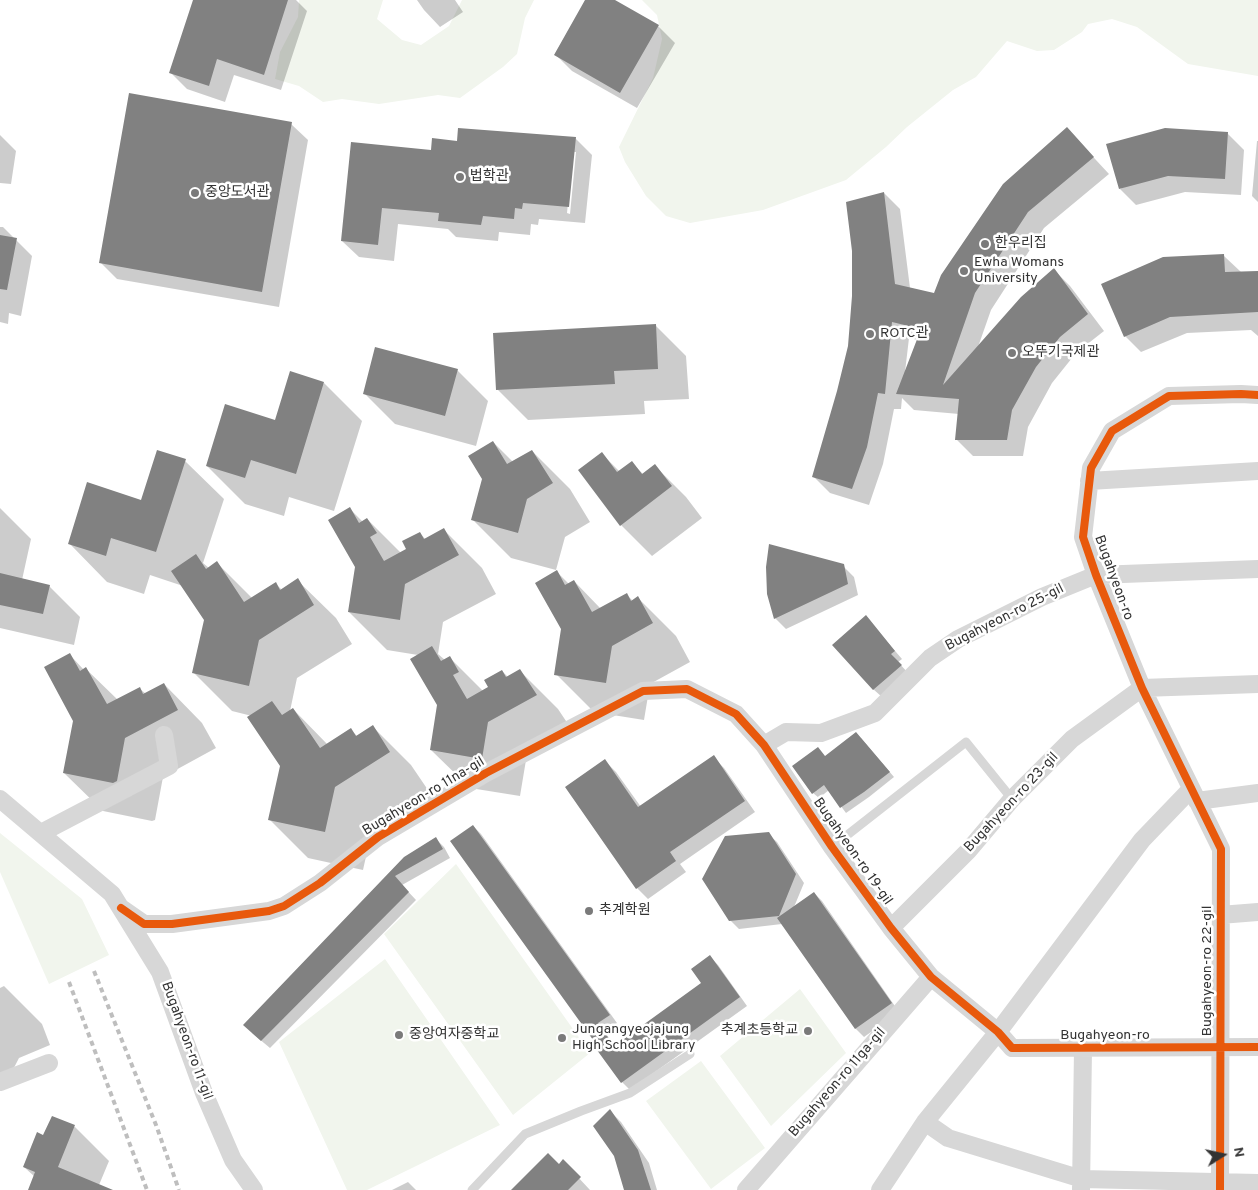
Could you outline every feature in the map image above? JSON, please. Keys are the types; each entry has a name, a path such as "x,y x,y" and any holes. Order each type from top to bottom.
{"street":[{"name":"Bugahyeon-ro","path":"1194,795 1142,688 1096,575 1083,537 1091,468 1112,431 1169,396 1258,395"},
{"path":"1089,481 1258,472"},
{"name":"Bugahyeon-ro 25-gil","path":"764,746 786,732 820,734 875,713 930,658 958,639 1042,596 1096,575 1258,569"},
{"path":"1142,688 1258,684"},
{"name":"Bugahyeon-ro 23-gil","path":"891,928 968,851 1012,799 1072,739 1142,688"},
{"name":"Bugahyeon-ro 19-gil","path":"687,689 736,714 764,746 832,847 891,928 931,977 998,1032"},
{"name":"Bugahyeon-ro 11na-gil","path":"116,901 144,924 172,924 260,913 284,906 320,883 378,837 486,774 643,691 687,689"},
{"path":"41,833 169,766 164,735"},
{"path":"880,1190 925,1122 998,1032 1142,840 1194,795 1258,793"},
{"name":"Bugahyeon-ro 22-gil","path":"1194,795 1220,849 1220,1186"},
{"path":"0,799 58,846 116,901"},
{"name":"Bugahyeon-ro 11-gil","path":"116,901 160,972 204,1093 233,1160 254,1190"},
{"path":"1220,916 1258,912"},
{"name":"Bugahyeon-ro 11ga-gil","path":"746,1190 931,977"},
{"name":"Bugahyeon-ro","path":"998,1032 1012,1048 1258,1047"},
{"path":"1082,1184 1083,1049"},
{"path":"0,1082 50,1063"},
{"path":"925,1122 948,1138 1082,1184 1220,1186 1258,1183"}],"lane":[{"path":"832,847 966,742 1012,799"},
{"path":"472,1190 525,1134 630,1093 690,1054"}],"shaded area":[{"path":"299,0 383,0 377,19 402,40 421,45 449,26 462,0 534,0 525,18 517,54 503,67 460,98 438,95 379,104 342,99 323,102 299,86 275,79 280,52 298,17"},
{"path":"642,0 1258,0 1258,76 1188,64 1137,27 1112,19 1088,24 1082,32 1054,50 1037,51 1007,41 976,77 953,90 846,180 763,210 690,223 666,216 646,196 625,162 619,147 653,78 662,39 657,15"},
{"path":"0,833 82,899 109,955 49,984 0,872"},
{"path":"456,864 590,1053 513,1115 384,934"},
{"path":"385,959 500,1125 367,1190 347,1190 279,1042"},
{"path":"800,989 846,1053 771,1126 720,1056"},
{"path":"701,1061 765,1148 711,1189 646,1101"}],"building":[{"path":"193,0 288,0 264,75 217,59 209,86 169,73"},
{"path":"585,0 615,0 659,25 620,93 554,55"},
{"name":"중앙도서관","path":"129,93 292,122 262,292 99,263"},
{"path":"1067,127 1094,157 1028,212 975,293 943,385 1021,297 1054,268 1088,314 1060,337 1036,367 1012,410 1007,440 955,440 959,399 896,394 921,329 892,322 885,394 878,393 867,447 852,489 812,477 848,346 852,296 852,251 846,202 884,192 895,284 934,293 941,275 1003,184"},
{"name":"법학관","path":"458,128 576,137 569,207 523,203 522,209 515,208 514,219 483,216 481,225 438,221 439,213 382,208 378,245 341,241 351,142 431,150 432,138 457,141"},
{"path":"1165,128 1228,132 1225,179 1168,176 1119,189 1106,144"},
{"path":"0,235 17,238 7,290 0,289"},
{"path":"1224,254 1225,272 1258,271 1258,312 1170,317 1124,337 1101,284 1163,257"},
{"path":"656,324 658,369 614,371 615,384 496,390 493,333"},
{"path":"375,347 458,369 445,416 363,394"},
{"path":"290,371 324,382 296,474 251,460 245,478 206,466 225,404 275,420"},
{"path":"493,441 507,464 532,450 553,483 527,499 518,533 471,520 482,479 468,456"},
{"path":"157,450 186,459 156,552 111,538 106,556 68,544 87,482 141,500"},
{"path":"602,452 617,472 632,461 642,474 655,464 672,486 620,526 578,470"},
{"path":"350,507 359,523 367,518 377,533 370,537 384,561 406,549 402,541 420,532 424,539 444,528 459,555 405,584 400,620 348,612 355,567 328,520"},
{"path":"769,544 844,564 848,584 774,619 767,594 766,567"},
{"path":"196,554 206,569 217,561 244,602 276,582 280,590 298,578 314,605 259,640 249,686 192,673 204,620 171,571"},
{"path":"557,570 565,585 574,580 592,612 627,593 631,601 638,596 653,623 612,646 606,683 554,675 561,629 535,583"},
{"path":"0,573 50,585 43,614 0,605"},
{"path":"866,615 895,651 891,654 902,665 873,690 832,645"},
{"path":"432,646 441,661 450,656 459,672 453,675 467,699 488,687 484,680 502,670 506,677 520,669 537,695 488,722 482,759 430,750 437,705 410,659"},
{"path":"70,653 80,671 86,667 107,704 140,687 143,694 164,683 178,710 125,738 117,781 113,783 63,773 73,721 44,667"},
{"path":"272,701 282,715 293,708 320,748 351,728 356,736 373,725 390,752 335,787 325,832 268,820 280,766 247,717"},
{"path":"856,732 890,772 840,808 824,785 812,794 792,766 818,747 825,756"},
{"path":"714,755 745,801 670,852 676,861 636,889 565,787 605,759 638,807"},
{"path":"473,825 610,1015 598,1023 614,1046 701,983 691,969 710,955 740,997 621,1083 594,1046 596,1044 450,841"},
{"path":"769,832 796,874 779,916 729,921 702,879 725,836"},
{"path":"436,837 443,849 395,876 409,892 261,1041 243,1025 404,857"},
{"path":"814,892 892,1003 855,1029 777,918"},
{"path":"610,1109 638,1150 651,1190 624,1190 614,1156 593,1126"},
{"path":"52,1116 75,1125 58,1167 113,1190 28,1190 35,1172 23,1167 37,1132 43,1135"},
{"path":"548,1153 559,1164 563,1159 581,1177 568,1190 511,1190"}],"railway":[{"path":"94,971 156,1125 179,1190"},
{"path":"69,982 147,1190"}],"cycle path":[{"path":"1220,1190 1221,849 1142,688 1096,575 1083,537 1091,468 1112,431 1169,396 1258,395"},
{"path":"121,908 144,924 172,924 269,911 284,906 320,883 378,837 486,773 643,691 687,689 736,714 764,745 832,847 891,928 931,977 998,1032 1012,1048 1258,1047"}],"place":[{"name":"법학관","path":"460,177"},
{"name":"중앙도서관","path":"195,193"},
{"name":"한우리집","path":"985,244"},
{"name":"Ewha Womans University","path":"964,271"},
{"name":"ROTC관","path":"870,334"},
{"name":"오뚜기국제관","path":"1012,353"},
{"name":"추계학원","path":"589,911"},
{"name":"추계초등학교","path":"808,1031"},
{"name":"중앙여자중학교","path":"399,1035"},
{"name":"Jungangyeojajung High School Library","path":"562,1038"}]}
